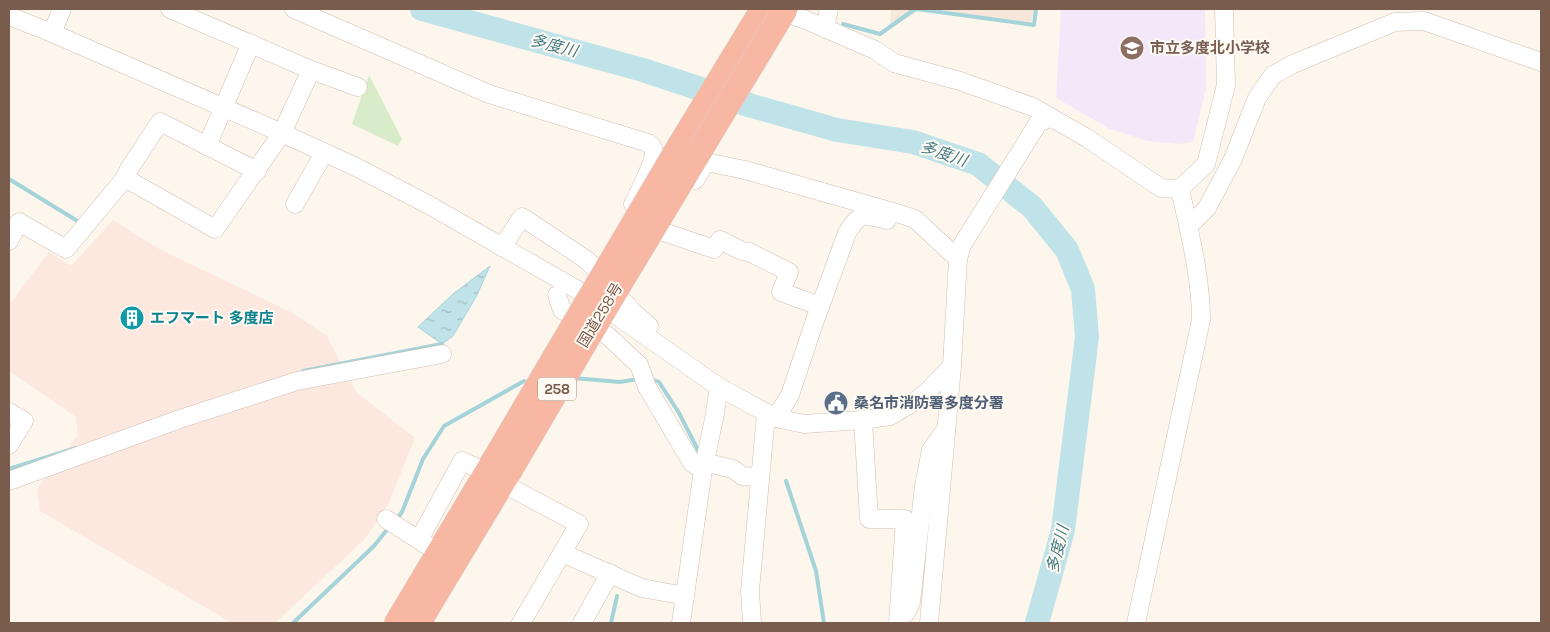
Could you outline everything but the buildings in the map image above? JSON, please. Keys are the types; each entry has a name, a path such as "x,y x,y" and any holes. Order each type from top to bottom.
{"highway":[{"name":"国道258号","path":"418,623 498,471 597,302 763,9"},
{"name":"国道258号","path":"597,302 785,9"},
{"name":"国道258号","path":"397,623 429,546 498,471"}],"street":[{"path":"52,33 62,9"},
{"path":"170,9 311,70 358,87"},
{"path":"294,9 489,94 648,143 654,151 654,157 644,179 643,187 594,268"},
{"path":"772,9 875,50 894,63 960,81 1033,107 1087,138 1161,188 1180,189 1206,164 1226,85 1224,9"},
{"path":"825,29 830,9"},
{"path":"1188,227 1207,208 1232,159 1257,98 1273,75 1293,64 1395,22 1426,15 1541,62"},
{"path":"11,21 52,33 356,167 429,205 597,302 720,387 771,416 804,424 890,416 926,393 952,366"},
{"path":"207,146 251,44"},
{"path":"125,178 215,229 282,133 311,70"},
{"path":"929,623 947,428 960,252 1038,123 1050,118"},
{"path":"9,241 14,219 66,250 125,178 128,169 160,122 257,171"},
{"path":"295,204 324,153"},
{"path":"643,187 679,208 706,162 842,197 915,219 960,252"},
{"path":"1136,623 1201,320 1201,302 1180,189"},
{"path":"752,623 750,591 760,478 771,416 790,394 844,242 858,218 868,215 908,225 915,219"},
{"path":"502,247 522,218 588,261 633,312 652,329 656,342"},
{"path":"624,218 714,249 720,240 742,251 749,252 790,272 781,292 820,306"},
{"path":"557,294 562,310 608,336 639,365 647,387 692,463 733,469 742,476 760,478"},
{"path":"9,481 180,419 296,381 442,354"},
{"path":"682,623 704,466 720,387"},
{"path":"9,412 24,420 9,445"},
{"path":"862,420 870,519 905,518 900,623"},
{"path":"900,623 911,602 924,486 931,450 947,428"},
{"path":"498,471 579,524 521,623"},
{"path":"393,523 429,546"},
{"path":"562,553 642,588 685,596"},
{"path":"582,623 610,573"}],"shaded area":[{"path":"891,9 922,9 890,28"},
{"path":"936,9 1034,9 1031,24"},
{"name":"市立多度北小学校","path":"1061,9 1205,9 1206,88 1193,142 1180,144 1148,141 1110,129 1056,98"},
{"path":"113,220 161,250 291,312 327,336 356,392 415,438 388,505 364,540 275,623 232,623 40,511 37,489 78,435 76,417 9,371 9,305 49,252 71,266"}],"green space":[{"path":"369,75 402,139 398,146 352,124"}],"water":[{"path":"490,266 477,295 453,336 442,344 418,327 453,294"}],"waterway":[{"name":"多度川","path":"422,9 643,70 752,106 837,130 913,142 978,164 1032,207 1067,250 1083,289 1087,337 1063,530 1037,623"},
{"path":"843,24 880,34 915,9"},
{"path":"917,9 1034,25 1036,9"},
{"path":"9,179 79,222"},
{"path":"303,371 442,344"},
{"path":"573,378 620,382 638,379"},
{"path":"651,379 659,382 679,413 700,454"},
{"path":"397,519 402,512 423,459 444,426 524,381"},
{"path":"9,469 76,448"},
{"path":"786,481 816,571 824,623"},
{"path":"293,623 374,546 390,526"},
{"path":"611,623 617,596"}],"place":[{"name":"市立多度北小学校","path":"1132,48"},
{"name":"エフマート 多度店","path":"132,318"},
{"name":"桑名市消防署多度分署","path":"836,403"}]}
